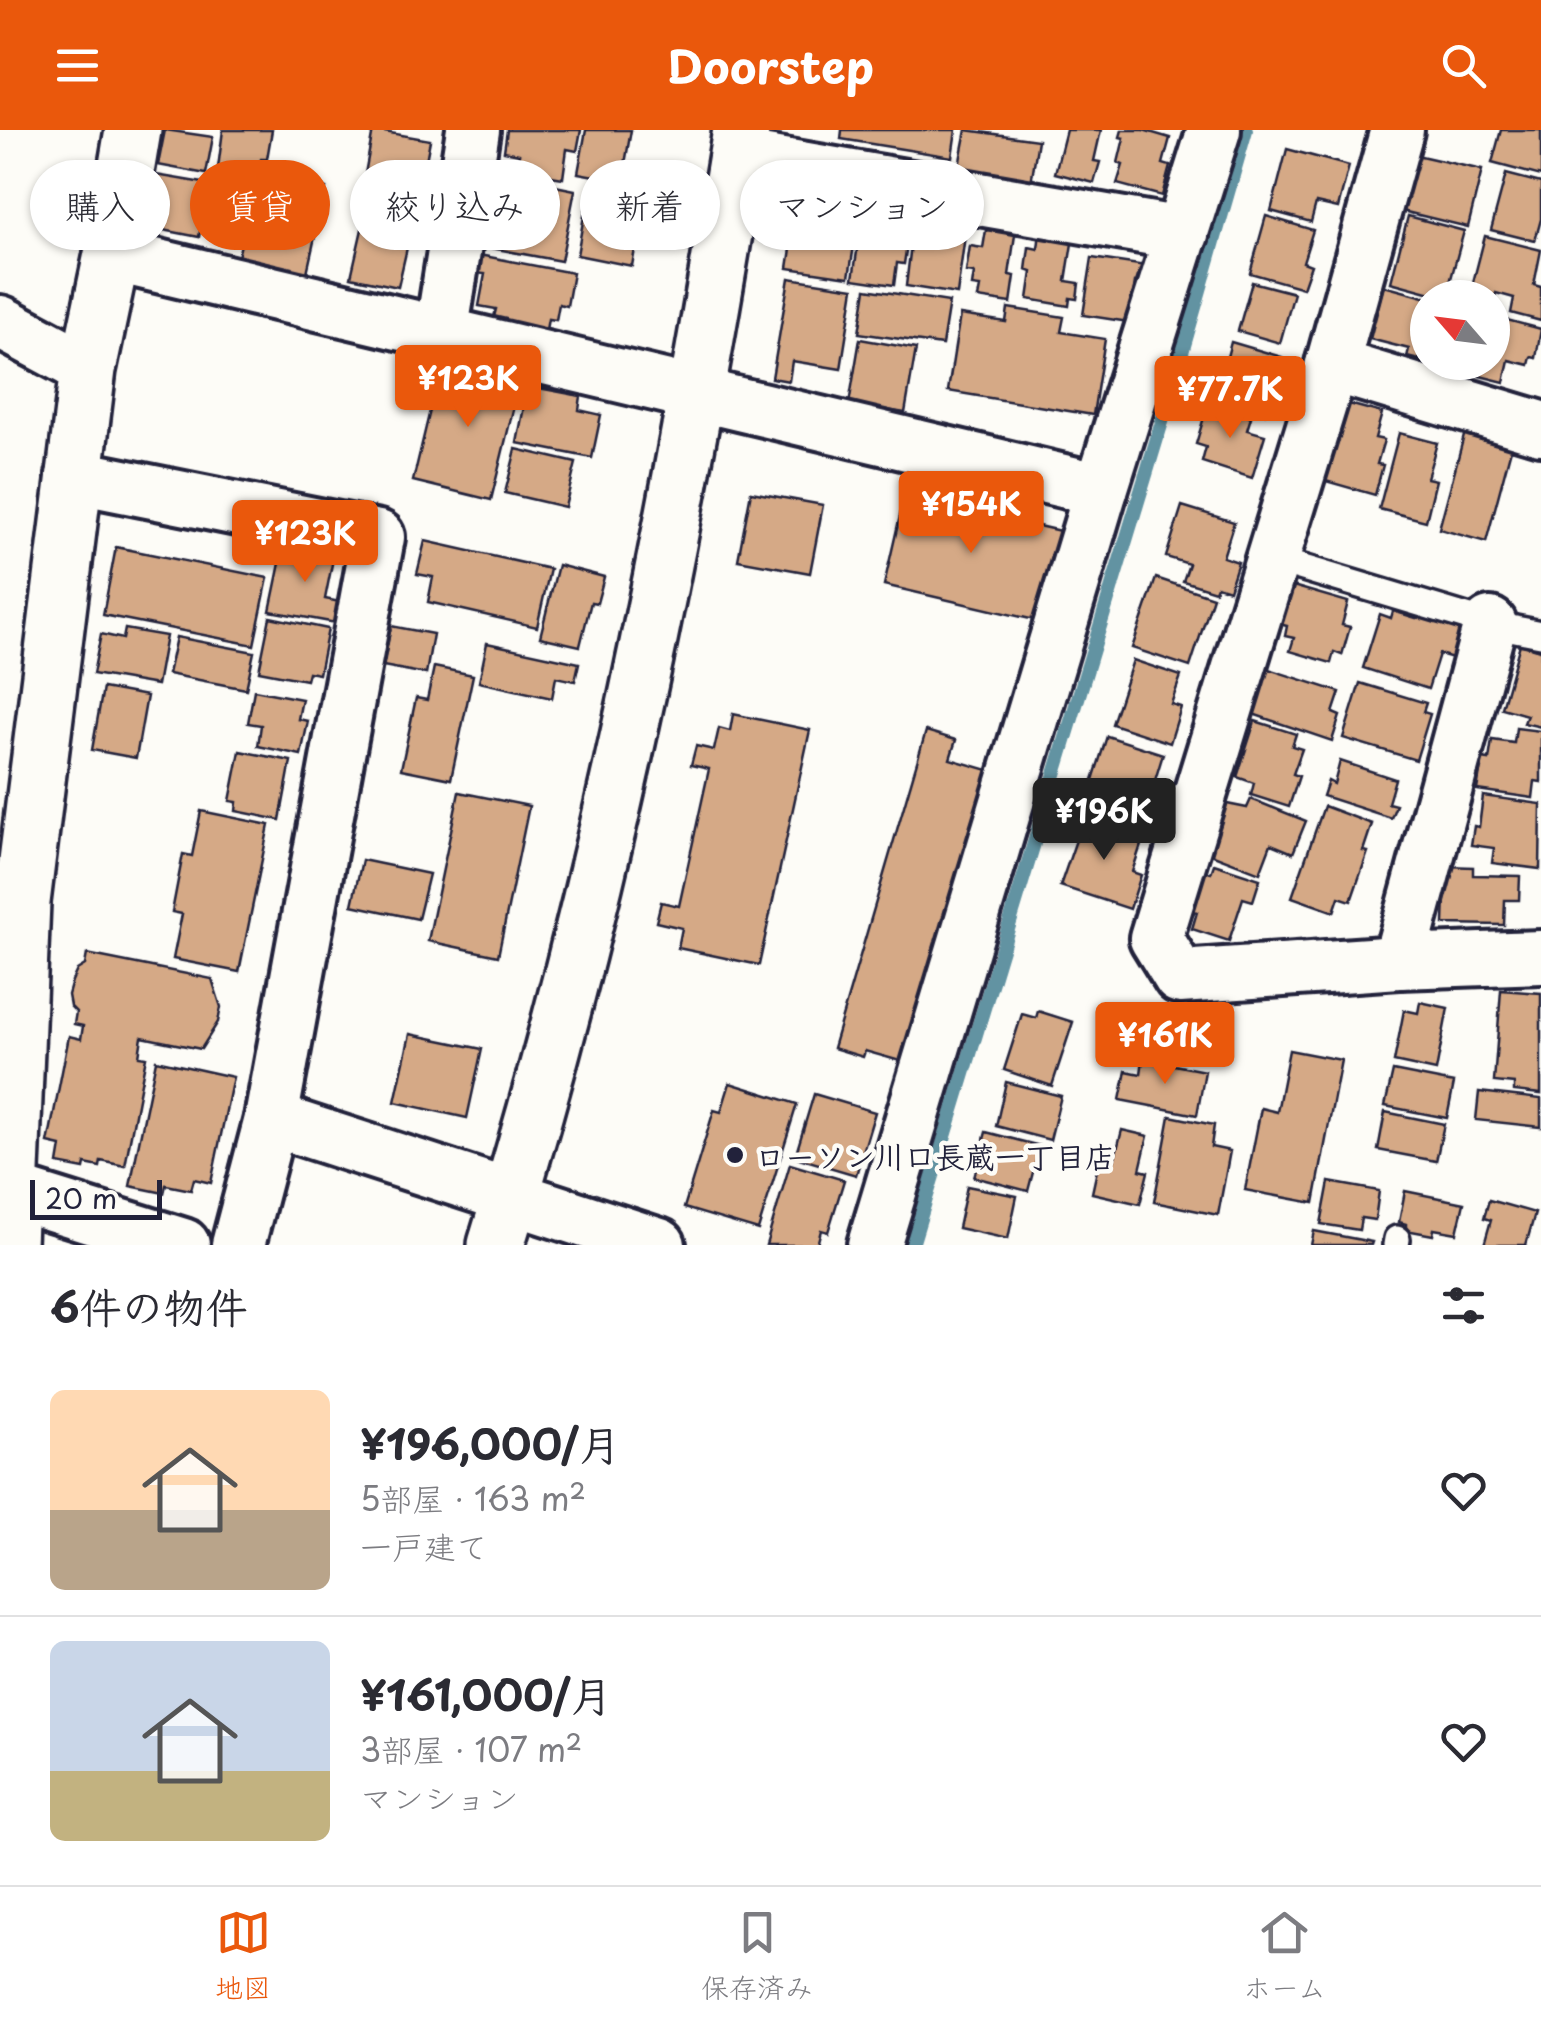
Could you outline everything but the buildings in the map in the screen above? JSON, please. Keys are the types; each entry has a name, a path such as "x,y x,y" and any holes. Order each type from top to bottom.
{"street":[{"path":"132,130 88,369 11,898 7,1209 184,1245"},
{"path":"441,335 473,130"},
{"path":"874,1245 1100,490 1214,130"},
{"path":"1397,130 1332,365 1156,938 1180,977 1541,957"},
{"path":"503,1220 609,812 698,397 739,144 1182,234"},
{"path":"112,255 1100,490"},
{"path":"0,322 88,369"},
{"path":"1332,365 1541,428"},
{"path":"73,476 378,537 271,1119 238,1245"},
{"path":"1399,962 1490,624"},
{"path":"271,1119 503,1220 659,1245"}],"lane":[{"path":"1272,559 1490,624 1541,634"}],"waterway":[{"path":"912,1245 1162,422 1246,130"}],"place":[{"name":"ローソン川口長蔵一丁目店","path":"735,1155"}]}
